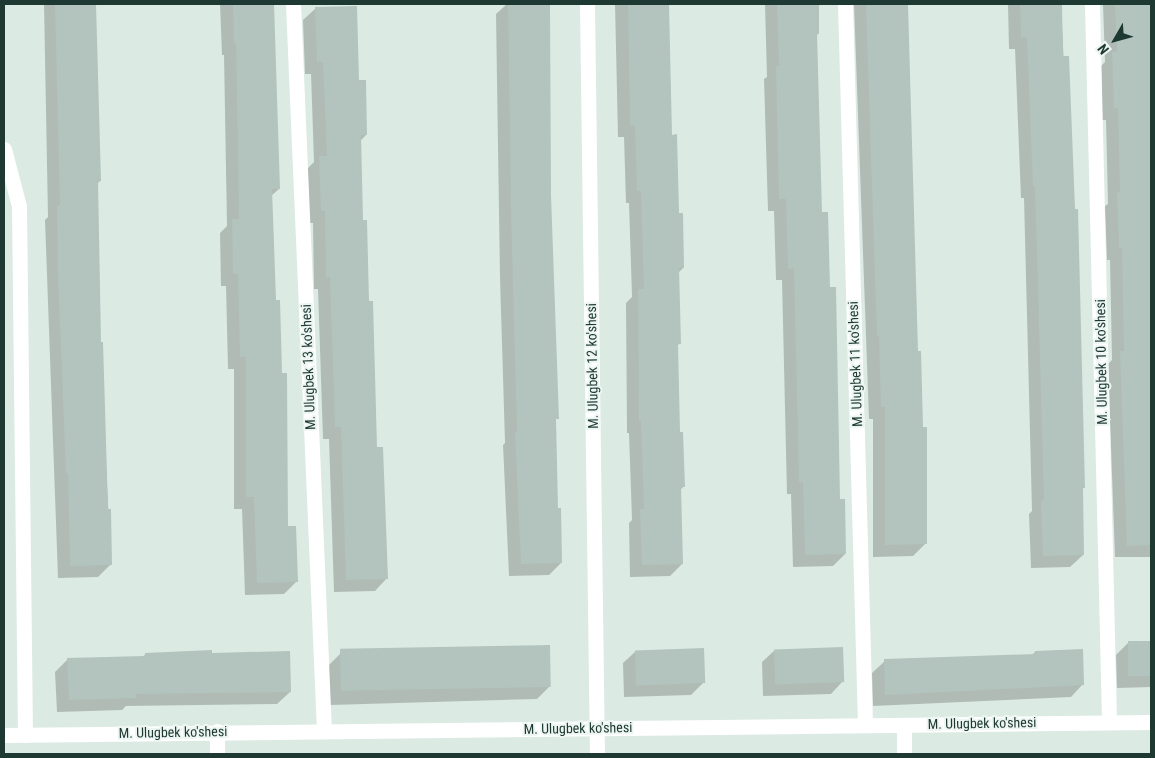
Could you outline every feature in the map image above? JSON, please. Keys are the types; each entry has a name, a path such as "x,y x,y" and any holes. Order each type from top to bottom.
{"street":[{"name":"M. Ulugbek 13 ko'shesi","path":"292,4 324,731"},
{"name":"M. Ulugbek 12 ko'shesi","path":"587,4 597,754"},
{"name":"M. Ulugbek 11 ko'shesi","path":"845,4 865,724"},
{"name":"M. Ulugbek 10 ko'shesi","path":"1092,4 1109,721"},
{"path":"4,149 19,206 26,735"},
{"name":"M. Ulugbek ko'shesi","path":"4,735 217,731 1151,722"},
{"path":"904,724 904,754"},
{"path":"217,731 217,754"}],"building":[{"path":"55,4 96,4 101,181 98,181 101,342 103,342 108,509 111,509 112,565 70,566 68,473 66,473 58,275 57,206 60,206"},
{"path":"233,4 274,4 280,189 272,189 276,300 280,300 282,373 287,373 288,526 296,526 298,582 257,583 254,497 246,497 246,357 240,357 238,274 233,274 232,219 239,219 236,43 234,43"},
{"path":"508,4 550,4 551,195 559,419 556,419 558,508 561,508 562,563 521,564 515,432 517,432"},
{"path":"628,4 669,4 672,135 677,134 679,213 683,213 684,268 679,268 681,344 678,344 680,432 683,432 685,487 681,487 683,564 642,565 640,509 644,509 641,421 639,421 638,289 644,289 641,191 637,191 635,125 630,125"},
{"path":"777,4 819,4 819,34 817,34 822,212 828,212 830,287 836,287 840,499 845,499 846,554 805,555 803,482 799,482 794,268 788,269 786,199 779,199 776,66 779,66"},
{"path":"866,4 908,4 918,351 921,351 923,427 927,427 927,544 885,545 885,407 881,407 879,336 877,336"},
{"path":"1020,4 1062,4 1063,56 1069,56 1075,209 1078,209 1085,488 1083,488 1084,555 1043,556 1041,501 1044,500 1035,186 1033,186 1027,37 1021,37"},
{"path":"1115,4 1151,4 1151,545 1127,546 1120,351 1124,351 1122,248 1119,248 1117,193 1120,192 1118,108 1114,108 1112,52 1117,52"},
{"path":"357,6 359,80 366,80 367,135 361,135 363,220 367,220 369,301 373,301 377,447 383,447 388,579 346,580 341,427 335,427 330,277 326,277 325,211 321,211 319,156 327,156 323,62 317,62 315,7"},
{"path":"1128,641 1151,641 1151,676 1128,676"},
{"path":"550,645 551,687 341,691 340,649"},
{"path":"843,647 844,682 775,684 774,649"},
{"path":"704,648 705,683 636,685 635,650"},
{"path":"1083,649 1084,685 885,695 884,659 1035,654 1035,651"},
{"path":"212,650 212,653 290,651 291,692 136,694 136,698 69,700 67,658 145,656 145,653"}]}
